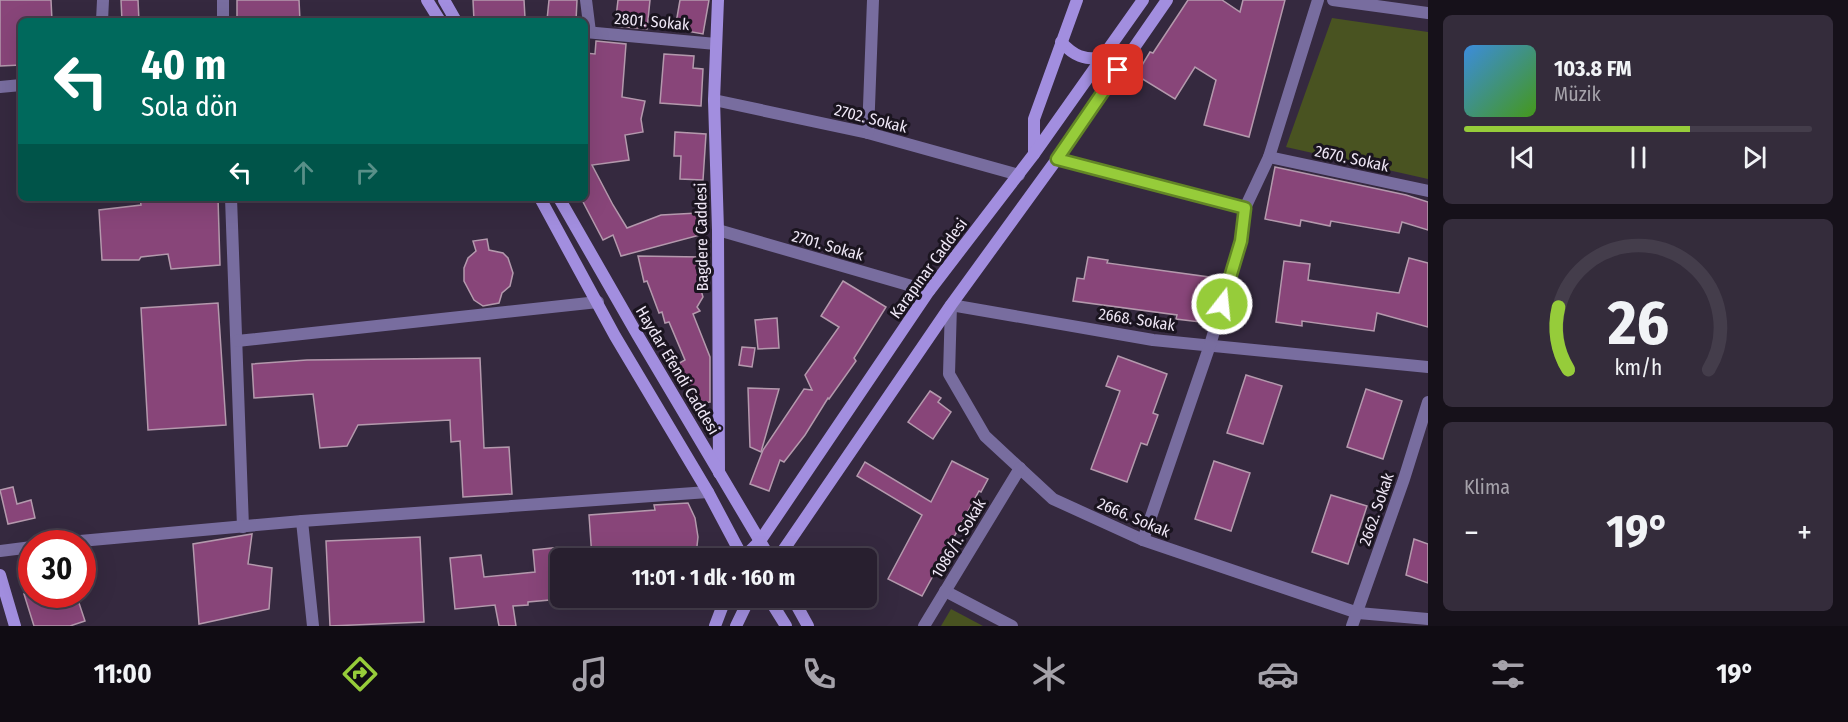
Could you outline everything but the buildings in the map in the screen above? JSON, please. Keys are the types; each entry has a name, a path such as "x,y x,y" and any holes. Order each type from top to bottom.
{"main road":[{"path":"427,0 438,18"},
{"path":"444,0 454,18"},
{"name":"Bagdere Caddesi","path":"718,0 714,100 718,230 719,473"},
{"path":"1034,154 1034,119 1077,0"},
{"name":"Karapınar Caddesi","path":"753,548 760,541 929,291 1019,175 1143,0"},
{"path":"785,548 951,305 1057,159 1167,0"},
{"path":"1061,42 1077,56 1088,59 1103,58"},
{"path":"542,201 615,336 708,492 738,548"},
{"name":"Haydar Efendi Caddesi","path":"561,201 764,548"},
{"path":"0,575 15,626"},
{"path":"716,626 722,608"},
{"path":"736,626 745,608"},
{"path":"775,608 786,626"},
{"path":"798,608 808,626"}],"street":[{"path":"102,18 103,0"},
{"path":"223,0 223,18"},
{"path":"586,0 587,18"},
{"path":"868,133 873,0"},
{"path":"1143,540 1210,345 1241,241 1245,208 1269,157 1318,0"},
{"path":"1333,0 1428,13"},
{"name":"2801. Sokak","path":"588,32 716,44"},
{"path":"0,87 18,85"},
{"name":"2702. Sokak","path":"714,100 868,133 1019,175"},
{"name":"2670. Sokak","path":"1269,157 1428,191"},
{"path":"1057,159 1245,208"},
{"path":"231,201 243,527"},
{"name":"2701. Sokak","path":"718,230 929,291"},
{"path":"237,341 598,302"},
{"name":"2668. Sokak","path":"951,305 1153,340 1428,367"},
{"name":"2666. Sokak","path":"951,305 950,374 985,436 1053,499 1143,540 1358,613 1428,620"},
{"name":"2662. Sokak","path":"1352,626 1428,402"},
{"path":"1414,447 1428,450"},
{"name":"1086/1. Sokak","path":"924,626 1020,468"},
{"path":"96,540 302,520 708,492"},
{"path":"302,520 313,626"},
{"path":"0,551 18,549"},
{"path":"945,591 1012,626"}],"green space":[{"path":"1332,18 1428,32 1428,179 1286,147"},
{"path":"951,609 983,626 941,626"}],"route":[{"path":"1118,70 1057,159 1245,208 1241,241 1222,304"}]}
